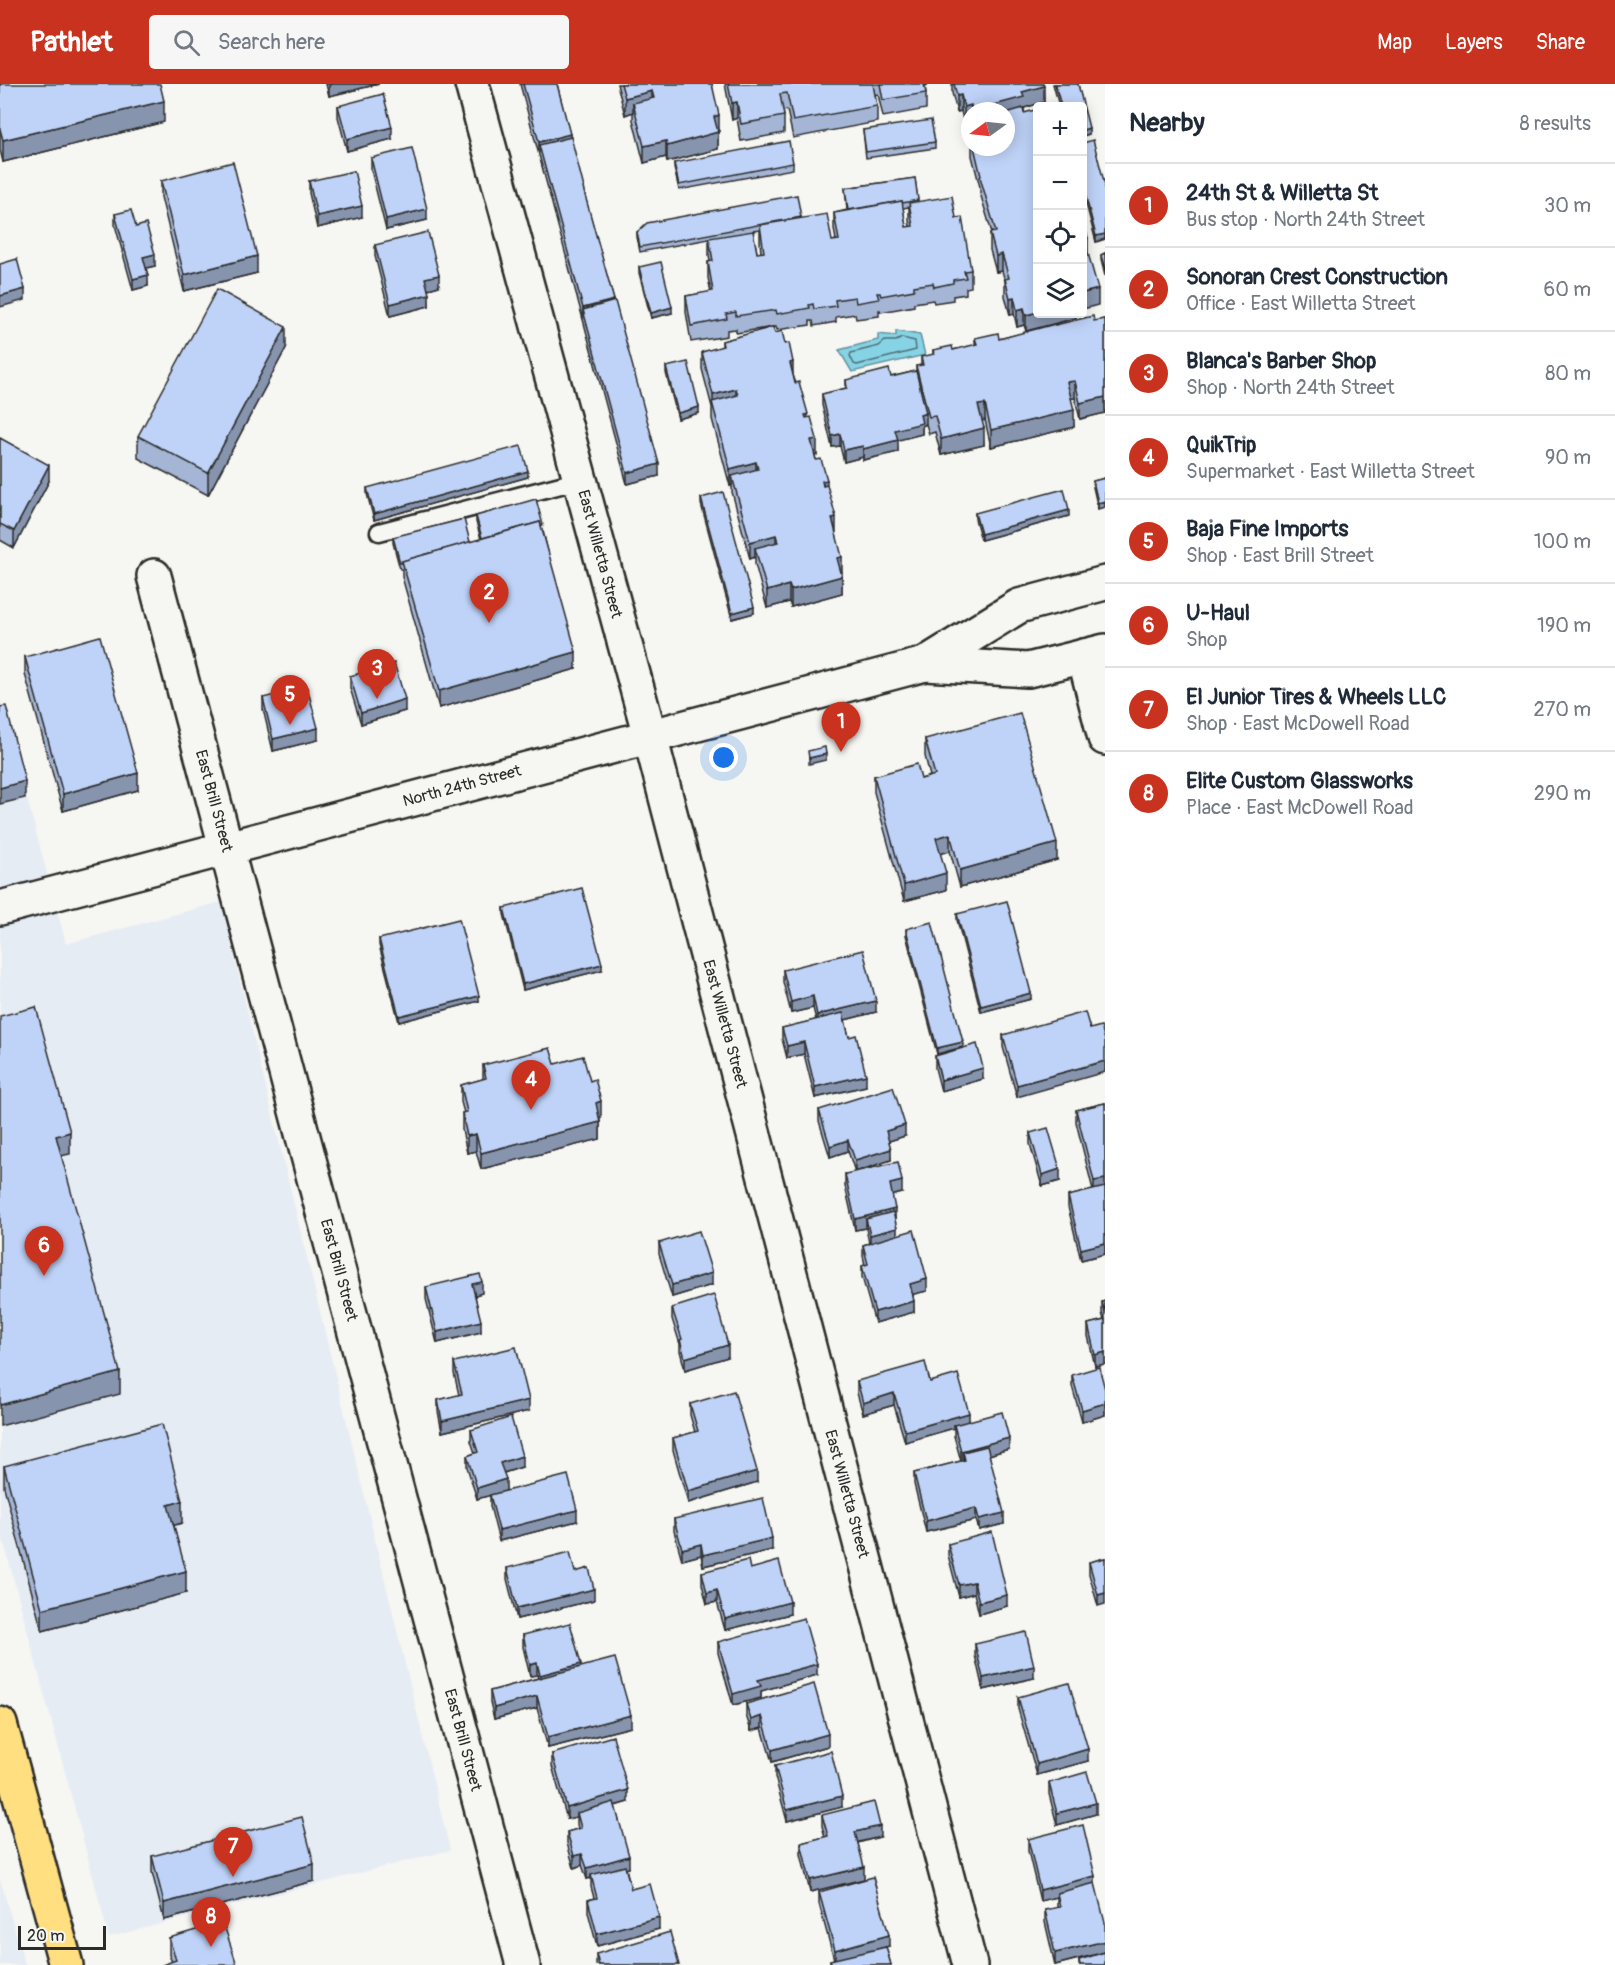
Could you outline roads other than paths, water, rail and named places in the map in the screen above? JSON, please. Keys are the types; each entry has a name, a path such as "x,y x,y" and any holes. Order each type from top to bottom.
{"main road":[{"path":"0,1724 66,1965"}],"street":[{"name":"East Willetta Street","path":"472,84 650,736 970,1965"},
{"name":"East Brill Street","path":"154,576 522,1965"},
{"name":"North 24th Street","path":"0,908 925,664 1020,606 1105,583"},
{"name":"North 24th Street","path":"925,664 1028,670 1094,653"},
{"path":"1094,653 1105,738"}],"lane":[{"path":"379,532 580,480"}],"water":[{"path":"896,331 920,335 925,355 852,372 839,350 878,340 878,334 896,336"}],"place":[{"name":"Sonoran Crest Construction","path":"489,623"},
{"name":"Blanca's Barber Shop","path":"377,699"},
{"name":"Baja Fine Imports","path":"290,725"},
{"name":"24th St & Willetta St","path":"841,752"},
{"name":"QuikTrip","path":"531,1110"},
{"name":"U-Haul","path":"44,1276"},
{"name":"El Junior Tires & Wheels LLC","path":"233,1877"},
{"name":"Elite Custom Glassworks","path":"211,1947"}]}
